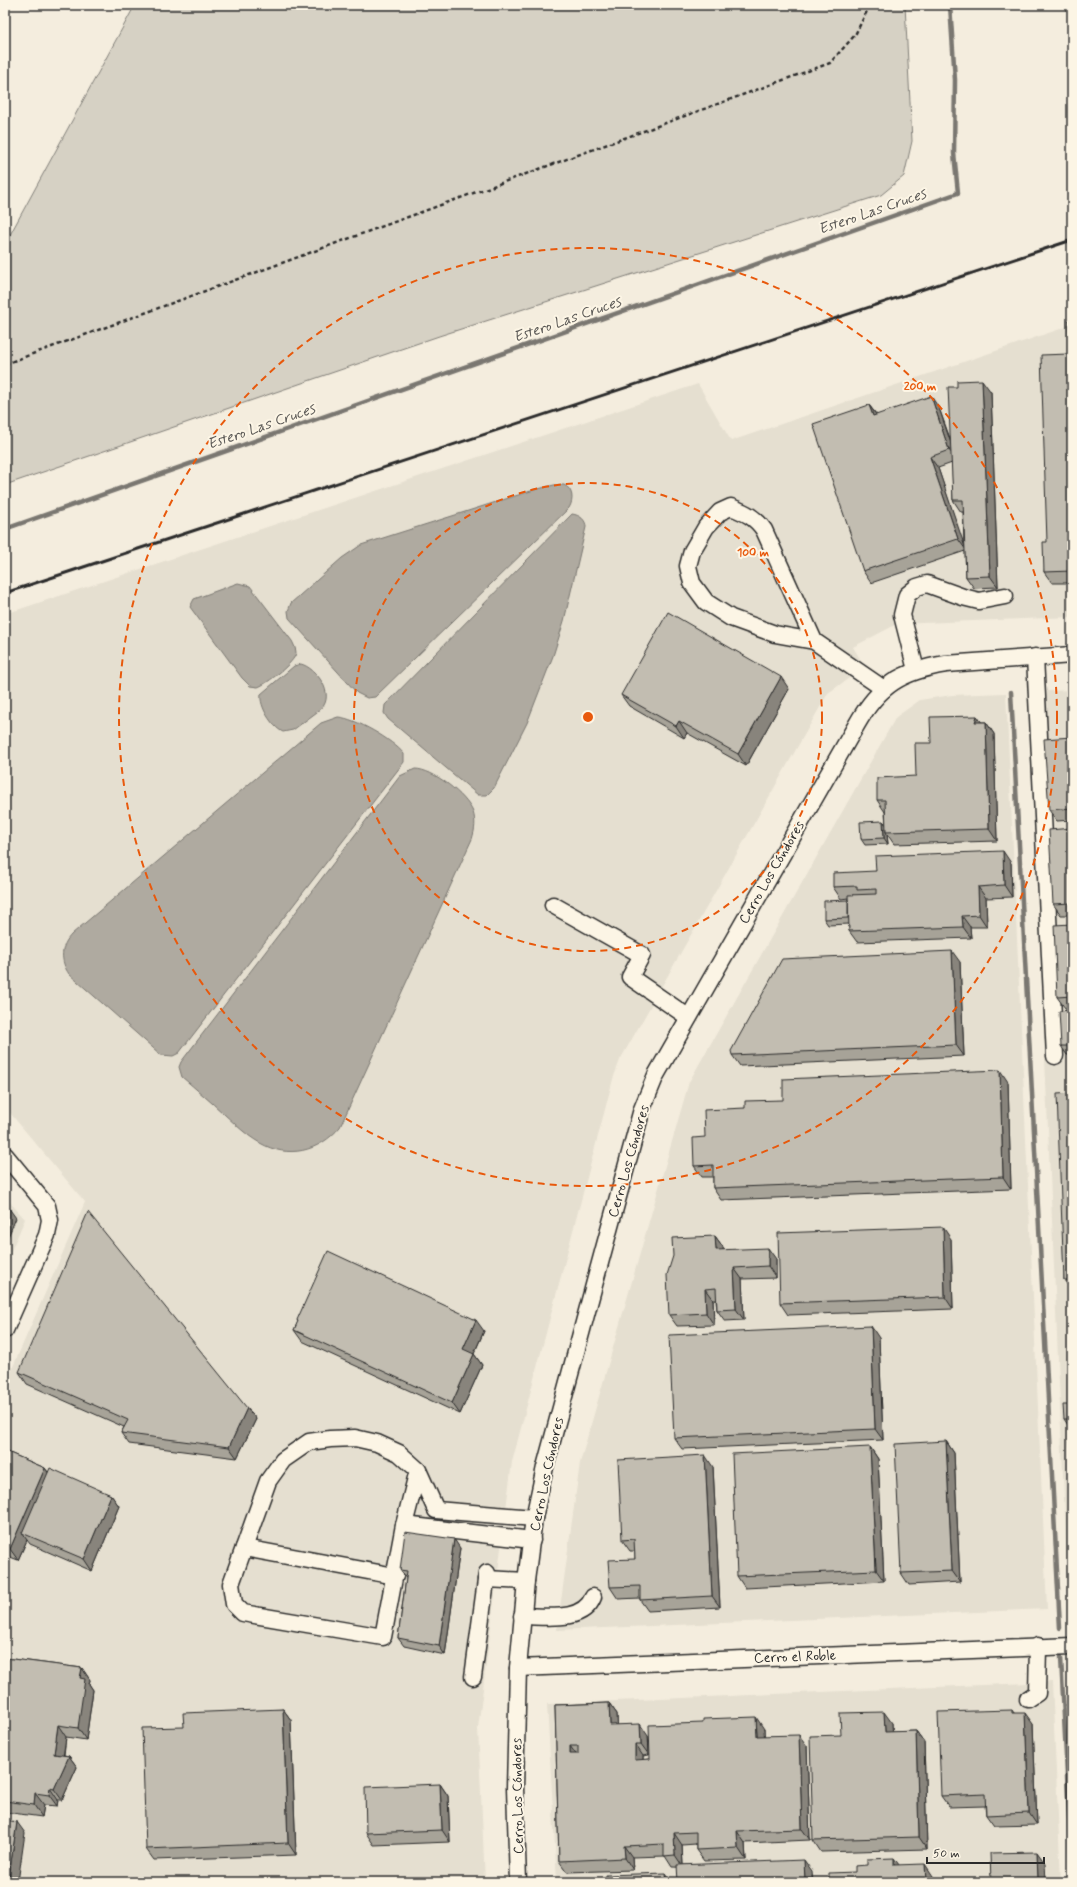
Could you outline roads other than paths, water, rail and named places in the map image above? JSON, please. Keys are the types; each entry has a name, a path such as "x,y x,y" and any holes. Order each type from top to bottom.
{"street":[{"path":"814,641 764,530 749,514 731,507 720,512 706,527 692,551 688,566 692,583 702,598 731,618 775,634 814,641 884,689"},
{"path":"916,670 902,615 908,595 917,586 927,584 962,597 979,601 1006,596"},
{"name":"Cerro Los Cóndores","path":"518,1882 515,1788 518,1668 522,1616 534,1518 545,1467 642,1109 656,1075 864,711 884,689 916,670 946,664 1072,655"},
{"path":"1035,657 1055,1056"},
{"path":"553,905 642,955 630,977 688,1017"},
{"path":"5,1156 47,1206 50,1220 47,1235 5,1330"},
{"path":"418,1470 404,1525 383,1637 244,1613 234,1604 231,1584 268,1481 283,1460 309,1442 355,1438 376,1443 399,1453 418,1470 436,1510 534,1518"},
{"path":"404,1525 532,1540"},
{"path":"244,1548 395,1576"},
{"path":"473,1677 486,1576 526,1581"},
{"path":"522,1616 561,1617 580,1612 590,1606 593,1597"},
{"path":"1028,1700 1037,1693 1038,1646"},
{"name":"Cerro el Roble","path":"518,1668 1038,1646 1072,1646"}],"waterway":[{"name":"Estero Las Cruces","path":"5,529 958,193 954,153 955,80 950,5"},
{"path":"1011,692 1060,1628"},
{"path":"1061,1657 1072,1875"}],"railway":[{"path":"5,593 1072,240"}]}
